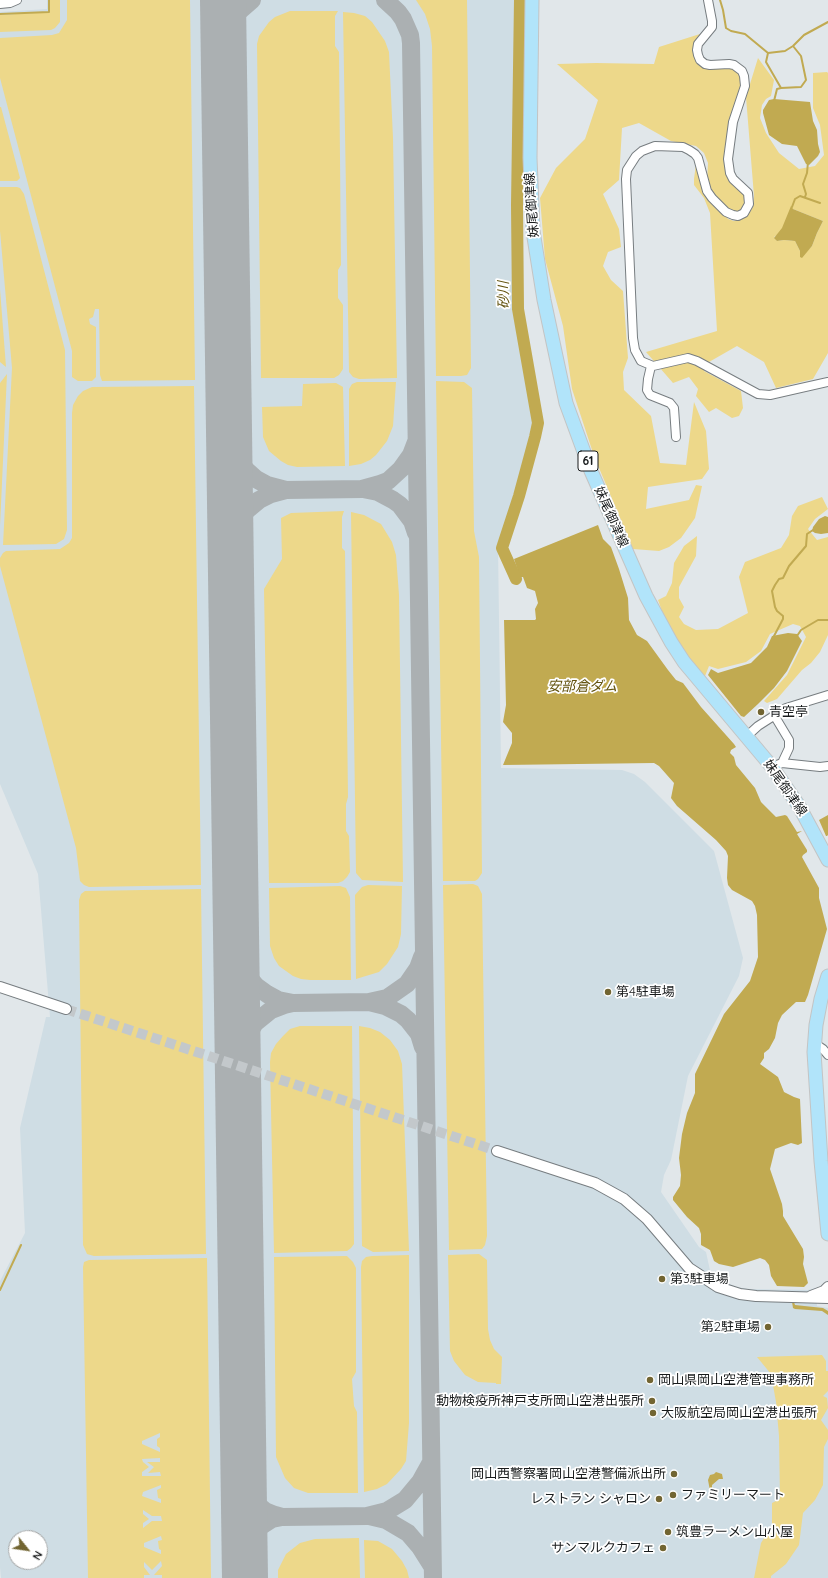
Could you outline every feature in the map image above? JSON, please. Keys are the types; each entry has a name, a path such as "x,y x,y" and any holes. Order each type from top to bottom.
{"main road":[{"name":"妹尾御津線","path":"532,0 530,158 533,231 544,300 566,403 591,471 646,596 670,642 684,662 747,736 777,765 828,860"},
{"path":"828,976 821,998 814,1043 815,1078 826,1194 828,1234"}],"street":[{"path":"0,4 10,3 17,0"},
{"path":"708,0 712,27 698,44 698,55 700,60 705,64 728,64 738,68 744,76 745,86 733,122 728,159 730,173 733,179 748,193 749,204 744,213 738,216 726,212 707,191 698,158 695,154 683,147 655,146 648,148 642,150 630,163 626,179 633,338 635,350 641,361 651,366 662,365 688,358 697,361 758,394 770,395 828,382"},
{"path":"651,366 647,390 650,394 670,403 674,408 676,437"},
{"path":"747,736 774,715 786,708 828,695"},
{"path":"774,715 789,740 789,748 777,765"},
{"path":"777,765 828,766"},
{"path":"0,987 66,1009"},
{"path":"814,1043 828,1054"},
{"path":"497,1151 595,1183 624,1199 647,1219 689,1268 718,1287 740,1294 828,1298"},
{"path":"810,1297 813,1294 824,1291 828,1287"}],"shaded area":[{"path":"47,0 517,0 512,307 535,424 526,459 498,546 501,768 622,770 634,774 645,782 714,851 743,958 739,976 688,1076 671,1160 664,1175 661,1192 699,1247 706,1252 711,1275 715,1278 737,1287 748,1289 808,1290 816,1288 817,1306 828,1308 828,1578 1,1578 0,1281 25,1233 20,1128 46,1017 50,1017 38,874 0,784 0,12 47,9"},
{"path":"50,0 60,0 60,22 55,28 51,30 0,32 0,15 50,12"},
{"path":"67,0 190,0 195,380 102,381 100,375 99,309 95,309 93,317 89,319 90,324 96,327 96,377 92,381 78,381 72,377 72,351 0,78 0,38 52,35 59,33 67,20"},
{"path":"416,0 467,0 471,368 467,375 461,376 436,376 432,46 430,29 425,14"},
{"path":"290,11 338,11 335,16 335,46 339,52 341,265 338,270 338,298 343,305 343,369 339,375 334,378 261,378 257,44 259,36 269,22 275,17"},
{"path":"343,12 365,16 372,22 385,41 389,52 393,138 397,378 359,379 353,377 349,372"},
{"path":"703,33 697,59 728,66 738,70 743,81 726,166 747,199 742,212 733,213 713,196 707,181 708,163 704,153 696,146 671,141 639,123 622,128 619,180 603,194 619,229 621,247 608,252 603,266 611,280 623,291 628,358 623,372 624,390 651,416 660,463 686,465 694,402 706,431 709,469 702,479 648,487 646,509 689,500 696,485 702,486 695,518 681,538 669,547 659,551 633,549 594,456 572,389 563,326 545,259 540,198 556,168 585,139 598,100 557,64 654,64 659,47"},
{"path":"758,58 774,80 771,96 766,99 762,105 760,118 766,133 779,153 799,169 815,166 824,155 820,125 813,108 813,73 828,73 828,353 813,379 776,388 764,362 737,346 709,362 704,371 741,391 743,408 739,416 732,418 716,408 709,412 696,396 698,389 689,377 673,383 646,352 717,331 710,213 704,198 694,185 694,179 696,164 700,178 728,219 734,221 748,215 753,207 754,196 746,97","holes":["793,209 823,221 812,246 800,254 795,241 777,241 774,237 780,233"]},
{"path":"0,107 20,178 17,181 0,181"},
{"path":"0,187 17,187 20,188 24,194 65,350 67,530 64,539 56,544 3,545 12,368 0,231"},
{"path":"0,289 6,367 0,362"},
{"path":"7,374 0,526 0,383"},
{"path":"436,381 464,382 472,388 474,531 479,557 482,873 475,881 443,881"},
{"path":"357,382 396,382 393,426 387,441 376,455 370,460 361,464 349,466 349,389 352,384"},
{"path":"336,383 343,387 345,466 297,467 288,465 281,461 269,451 263,437 262,407 302,406 303,384"},
{"path":"194,386 201,885 89,887 80,881 76,848 0,566 0,558 6,551 60,549 69,543 72,538 72,413 73,405 83,391 92,387"},
{"path":"822,497 828,509 815,519 808,529 817,540 828,537 828,635 820,652 777,699 767,703 764,701 787,675 806,637 800,626 793,624 770,634 761,651 746,662 718,669 709,666 705,676 688,659 667,625 658,600 666,596 672,583 674,563 684,546 697,536 696,556 679,587 679,598 684,607 679,617 684,624 696,630 718,629 748,613 739,577 745,562 781,548 789,535 792,516 798,506"},
{"path":"344,511 342,517 342,548 345,551 348,797 346,804 346,831 349,836 350,872 343,881 338,883 269,883 264,589 282,559 281,518 291,513"},
{"path":"351,512 364,515 381,524 392,542 396,555 399,595 403,882 362,880 356,873"},
{"path":"473,884 478,886 482,894 487,1236 485,1245 482,1249 449,1250 443,885"},
{"path":"368,885 402,886 401,934 398,947 387,964 379,972 356,979 355,895 362,887"},
{"path":"340,886 346,888 350,897 351,980 310,980 293,976 279,966 274,958 270,946 269,888"},
{"path":"201,889 206,1254 94,1256 87,1254 83,1245 79,900 81,894 85,891"},
{"path":"300,1026 352,1026 354,1244 347,1251 274,1253 271,1053 276,1044 290,1029"},
{"path":"359,1026 380,1032 390,1040 398,1051 402,1064 409,1251 373,1252 362,1246"},
{"path":"479,1254 487,1260 488,1329 490,1340 494,1349 502,1357 501,1384 478,1382 465,1375 454,1361 450,1351 448,1255"},
{"path":"409,1255 409,1423 406,1461 401,1469 387,1484 377,1489 364,1492 362,1261 366,1257 372,1256"},
{"path":"347,1256 356,1268 356,1372 352,1379 354,1406 357,1412 358,1493 308,1493 294,1488 285,1478 276,1457 274,1257"},
{"path":"207,1258 211,1578 162,1578 162,1575 154,1575 162,1566 161,1561 152,1570 144,1562 144,1567 150,1575 144,1575 144,1578 88,1578 83,1267 84,1262 89,1260","holes":["160,1433 160,1437 157,1439 157,1446 160,1448 160,1452 142,1444 142,1441","160,1458 160,1462 147,1462 154,1467 148,1473 160,1472 161,1476 142,1476 142,1472 149,1467 143,1462 142,1459","161,1485 161,1488 157,1490 158,1498 161,1499 161,1503 142,1496 143,1492","143,1510 152,1516 161,1516 162,1521 152,1521 143,1528 143,1523 149,1519 143,1514","161,1536 162,1540 158,1541 161,1554 144,1547 144,1543"]},
{"path":"822,1355 826,1361 826,1371 828,1371 828,1391 823,1396 827,1398 828,1408 821,1420 828,1430 828,1439 824,1447 823,1485 815,1500 803,1513 799,1545 786,1564 771,1576 771,1578 754,1578 761,1543 772,1525 772,1503 780,1499 779,1436 776,1402 771,1374 757,1357"},
{"path":"359,1538 360,1578 278,1578 278,1570 286,1554 300,1543 315,1539"},
{"path":"364,1540 378,1541 392,1549 402,1561 409,1578 365,1578"}],"water":[{"path":"774,99 810,102 813,121 817,130 820,152 809,165 806,164 797,146 782,144 769,135 763,110 769,100"},
{"path":"791,206 793,209 823,221 812,246 802,258 800,257 800,251 795,241 777,241 774,238 782,228"},
{"path":"825,516 828,517 828,533 821,534 812,531 819,519"},
{"name":"安部倉ダム","path":"598,525 603,539 611,547 619,569 628,598 629,620 637,635 647,641 676,680 683,683 701,707 734,744 736,747 731,750 730,753 734,757 736,765 755,788 761,802 776,817 787,816 797,832 802,831 797,834 807,852 802,857 819,888 819,898 827,929 808,995 805,1002 796,1002 782,1015 778,1023 775,1038 769,1049 764,1053 764,1058 760,1064 778,1077 784,1092 800,1099 802,1143 798,1145 791,1143 775,1149 770,1169 782,1204 783,1216 803,1249 803,1264 808,1283 804,1287 777,1286 771,1276 769,1265 765,1260 760,1258 733,1267 719,1264 714,1261 710,1250 701,1245 701,1234 699,1228 687,1217 673,1200 673,1197 680,1186 681,1175 679,1158 682,1134 687,1113 695,1093 695,1074 724,1014 750,981 758,957 757,915 755,906 752,901 732,890 728,885 728,856 726,851 716,840 677,806 671,798 674,783 659,766 654,763 503,765 512,743 512,733 503,722 506,705 504,620 535,620 535,609 538,603 535,591 527,588 523,577 520,577 514,559"},
{"path":"788,633 797,634 802,641 787,671 774,688 758,704 744,717 741,716 708,675 711,669 718,673 751,663 767,647 772,636"},
{"path":"828,815 828,835 826,836 819,820"},
{"path":"792,1302 794,1302 795,1305 823,1308 828,1311 828,1315 822,1311 795,1309 793,1308"},
{"path":"716,1472 722,1474 723,1479 719,1479 712,1485 714,1498 711,1496 708,1480 710,1475"}],"waterway":[{"path":"0,14 49,12 49,0"},
{"name":"砂川","path":"516,579 502,548 519,496 538,423 518,309 517,205 520,0"},
{"path":"720,0 726,28 731,31 745,34 768,53 766,62 781,88"},
{"path":"768,53 785,51 793,46 804,35 828,22"},
{"path":"774,101 777,89 801,87 806,80 801,56 793,46"},
{"path":"805,197 806,194 803,184 807,173 808,162"},
{"path":"792,207 795,199 800,196 820,203"},
{"path":"774,636 783,619 783,616 775,607 772,591 779,579 783,578 789,566 806,546 807,534 813,530"},
{"path":"797,636 801,630 818,620 828,620"},
{"path":"0,1290 21,1245"}],"taxiway":[{"path":"224,35 236,14 252,0"},
{"path":"385,0 403,19 410,35 411,43 433,1578"},
{"path":"229,430 234,452 246,470 256,479 267,485 286,490"},
{"path":"231,547 234,534 242,517 247,510 259,500 271,494 286,490 362,489 380,484 388,481 401,469 411,455 416,442"},
{"path":"363,489 378,492 400,505 412,521 416,533"},
{"path":"236,943 240,963 246,974 256,986 267,994 278,1000 293,1003 369,1002 385,1006 401,1014 408,1020 419,1034 423,1047"},
{"path":"369,1002 387,998 407,984 418,968 422,957"},
{"path":"237,1068 242,1043 255,1023 271,1010 293,1003"},
{"path":"243,1471 247,1490 254,1502 265,1511 275,1515 282,1517 367,1516 387,1511 405,1500 420,1482 430,1464"},
{"path":"369,1516 386,1520 408,1533 420,1547 432,1566"},
{"path":"245,1555 247,1543 258,1528 272,1519 282,1517"}],"runway":[{"path":"223,0 245,1578"}],"tunnel":[{"path":"66,1009 497,1151"}],"place":[{"name":"青空亭","path":"761,712"},
{"name":"第4駐車場","path":"608,992"},
{"name":"第3駐車場","path":"662,1279"},
{"name":"第2駐車場","path":"768,1327"},
{"name":"岡山県岡山空港管理事務所","path":"650,1380"},
{"name":"動物検疫所神戸支所岡山空港出張所","path":"652,1401"},
{"name":"大阪航空局岡山空港出張所","path":"653,1413"},
{"name":"岡山西警察署岡山空港警備派出所","path":"674,1474"},
{"name":"ファミリーマート","path":"673,1495"},
{"name":"レストラン シャロン","path":"659,1499"},
{"name":"筑豊ラーメン山小屋","path":"668,1532"},
{"name":"サンマルクカフェ","path":"663,1548"}]}
